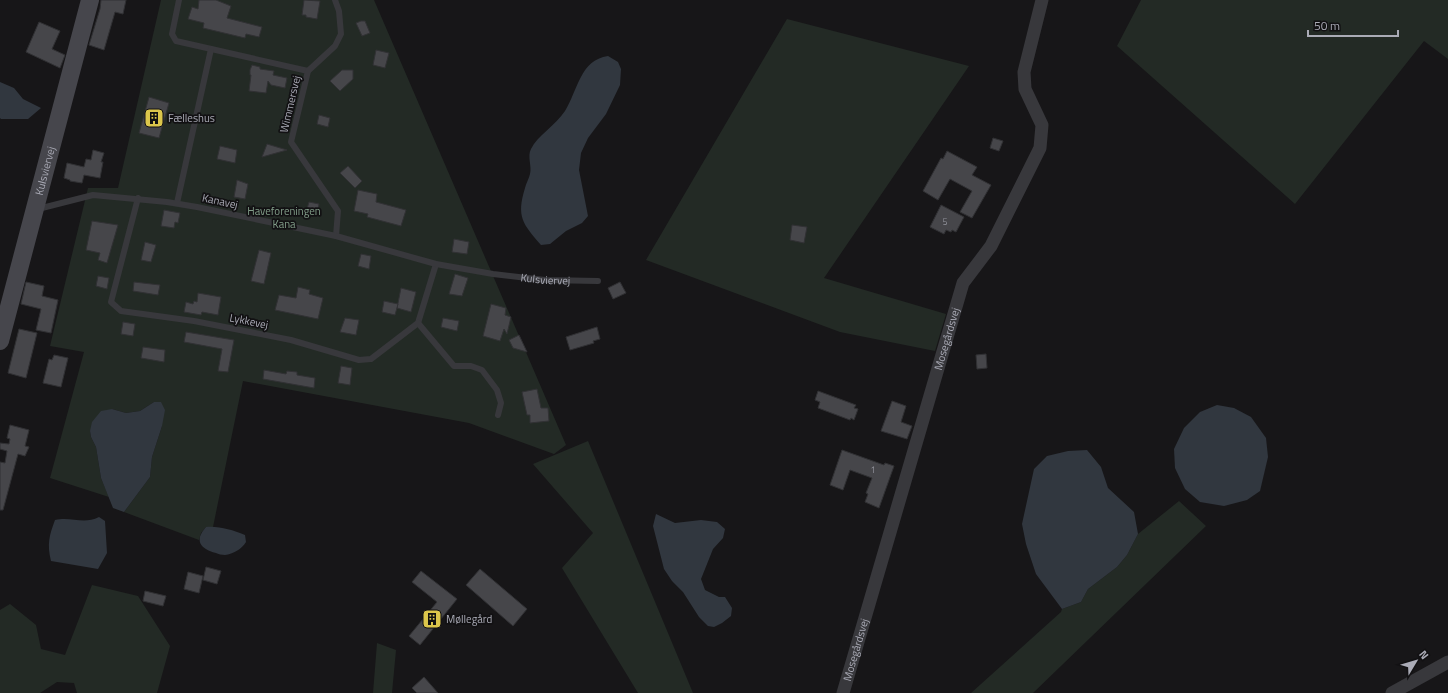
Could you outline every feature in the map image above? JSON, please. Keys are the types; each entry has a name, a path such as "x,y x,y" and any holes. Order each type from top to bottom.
{"street":[{"name":"Kulsviervej","path":"0,341 90,0"},
{"name":"Mosegårdsvej","path":"843,693 963,283 991,246 1040,148 1042,125 1025,89 1024,72 1042,0"},
{"path":"1392,693 1448,662"}],"lane":[{"path":"179,0 172,34 176,41 308,70"},
{"name":"Wimmersvej","path":"335,0 339,11 341,34 335,46 308,70 291,142 338,211 336,236"},
{"path":"177,203 211,49"},
{"name":"Kanavej","path":"34,209 93,194 177,203 336,236 436,264 493,274"},
{"name":"Lykkevej","path":"138,198 111,302 121,311 194,321 290,340 359,360 371,358 418,323"},
{"path":"436,264 418,323 454,366 470,366 482,370 497,390 501,403 498,415"},
{"name":"Kulsviervej","path":"493,274 545,280 598,281"}],"green space":[{"name":"Haveforeningen Kana","path":"161,0 374,0 566,445 554,454 469,423 243,381 213,527 206,527 201,533 199,540 124,512 150,477 152,457 162,426 154,402 140,411 126,413 112,409 90,431 96,447 101,478 109,497 50,478 84,352 50,346 88,188 118,188"},
{"path":"1141,0 1448,0 1448,59 1424,41 1295,204 1117,46"},
{"path":"787,19 969,66 824,278 946,314 935,351 840,332 646,260"},
{"path":"588,441 693,693 638,693 562,568 593,533 533,464"},
{"path":"1179,501 1206,526 1033,693 971,693 1061,612 1062,609 1081,602 1088,589 1117,567 1127,555 1138,534"},
{"path":"92,585 138,596 170,646 157,693 77,693 74,683 57,682 40,693 0,693 0,610 10,604 36,625 41,649 65,655"},
{"path":"377,643 396,650 392,693 373,693"}],"shaded area":[{"path":"608,56 618,62 621,69 620,85 606,114 588,138 581,153 579,170 588,216 582,223 566,231 550,244 541,245 526,225 521,213 522,198 525,186 530,176 530,152 534,144 565,111 581,77 591,63"},
{"path":"0,82 14,88 23,99 41,108 28,119 1,119"},
{"path":"154,402 161,402 165,410 162,426 152,457 150,477 124,512 113,508 101,478 96,447 90,431 92,422 101,411 112,409 126,413 140,411"},
{"path":"1217,405 1234,408 1251,417 1266,438 1268,457 1260,491 1247,500 1224,506 1200,502 1185,489 1175,468 1174,449 1184,428 1200,412"},
{"path":"1087,450 1101,467 1108,488 1134,512 1138,534 1127,555 1117,567 1088,589 1081,602 1062,609 1036,574 1026,544 1022,524 1034,469 1047,456 1068,451"},
{"path":"656,514 675,523 701,520 717,522 725,529 723,538 713,549 701,579 705,590 719,597 725,597 732,608 731,616 722,623 714,627 708,626 699,617 683,592 672,581 664,569 653,526"},
{"path":"99,517 105,521 107,553 98,569 51,561 49,540 55,520 88,520"},
{"path":"206,527 221,528 240,533 245,535 246,542 240,549 225,555 210,551 200,543 200,536"}],"building":[{"path":"101,0 126,0 123,14 115,12 104,50 89,45 100,9"},
{"path":"199,0 216,0 231,6 227,18 262,27 259,37 246,34 245,38 203,28 204,23 188,19 192,7 198,9"},
{"path":"304,0 320,1 317,19 302,15"},
{"path":"365,21 370,33 362,36 356,23"},
{"path":"39,22 60,31 52,49 65,55 60,68 26,52"},
{"path":"376,50 389,53 385,68 373,65"},
{"path":"252,65 260,67 260,69 274,71 273,75 287,78 285,88 271,85 268,81 266,93 249,91 251,75 250,70"},
{"path":"342,70 353,70 353,79 340,91 330,81"},
{"name":"Fælleshus","path":"149,97 169,103 159,138 139,133"},
{"path":"319,115 330,118 328,127 317,124"},
{"path":"993,138 1003,141 999,151 990,148"},
{"path":"267,144 287,150 262,157"},
{"path":"220,146 237,150 235,163 217,159"},
{"path":"93,150 104,153 101,162 103,162 100,178 84,175 82,183 70,181 64,178 67,163 84,167 86,159 91,160"},
{"path":"947,151 977,167 972,175 991,185 972,218 960,212 972,191 950,179 938,200 923,191 941,158 943,159"},
{"path":"348,166 362,181 355,188 340,173"},
{"path":"237,180 248,184 245,199 234,197"},
{"path":"358,190 377,194 376,202 406,210 401,226 367,217 368,214 354,211"},
{"path":"309,202 319,204 317,214 306,212"},
{"path":"941,205 964,217 956,232 946,230 944,234 930,227"},
{"path":"164,210 180,213 178,223 175,222 174,228 161,226"},
{"path":"92,221 118,225 107,263 98,260 100,253 86,250"},
{"path":"792,225 807,227 804,243 790,240"},
{"path":"454,239 469,242 467,254 452,252"},
{"path":"145,242 156,245 151,262 141,260"},
{"path":"259,250 271,253 264,284 251,281"},
{"path":"361,254 371,256 369,269 358,266"},
{"path":"455,274 468,278 462,296 449,294"},
{"path":"98,276 109,278 107,289 96,286"},
{"path":"26,282 44,286 42,296 58,300 51,333 36,330 41,309 21,304"},
{"path":"134,282 160,285 158,295 133,291"},
{"path":"620,282 626,293 613,299 608,288"},
{"path":"298,287 310,290 309,294 323,298 318,319 275,310 279,295 296,298"},
{"path":"401,288 416,292 411,312 397,308"},
{"path":"198,293 221,297 218,315 202,312 201,315 184,312 186,302 193,304 194,301 197,302"},
{"path":"384,301 398,304 395,315 382,312"},
{"path":"491,304 506,308 505,315 511,317 507,334 504,329 500,341 483,336"},
{"path":"345,318 359,320 356,335 340,332"},
{"path":"443,318 459,321 457,331 441,327"},
{"path":"123,322 135,324 133,336 121,334"},
{"path":"597,327 600,339 593,341 594,343 570,350 566,337"},
{"path":"19,329 37,333 26,378 8,373"},
{"path":"186,332 234,340 228,372 218,371 222,349 184,342"},
{"path":"519,335 527,352 513,348 509,340"},
{"path":"143,347 165,350 164,362 141,358"},
{"path":"986,354 987,368 977,369 976,355"},
{"path":"54,355 68,358 61,387 43,383 49,359 52,360"},
{"path":"341,366 352,368 350,385 338,383"},
{"path":"264,370 286,374 287,371 297,372 297,375 315,378 314,388 263,379"},
{"path":"537,389 541,408 548,408 549,421 530,423 530,415 527,415 522,392"},
{"path":"818,391 856,405 854,408 858,409 854,420 851,418 850,420 818,408 820,402 815,400"},
{"path":"892,401 906,406 901,422 912,426 907,439 881,431"},
{"path":"10,425 29,430 25,446 29,447 25,456 18,454 3,510 0,510 0,462 5,463 7,451 0,449 0,443 9,444 10,439 7,438"},
{"path":"842,450 884,465 885,463 894,466 879,508 865,502 868,494 866,493 872,478 850,470 843,490 830,485"},
{"path":"206,567 221,571 217,584 203,580"},
{"path":"480,569 527,609 513,626 466,585"},
{"name":"Møllegård","path":"421,571 457,599 420,645 409,636 437,602 412,582"},
{"path":"188,572 203,576 199,593 184,589"},
{"path":"145,591 166,596 163,606 143,601"},
{"path":"424,677 438,693 417,693 412,688"}],"place":[{"name":"Fælleshus","path":"154,118"},
{"name":"Møllegård","path":"432,619"}]}
